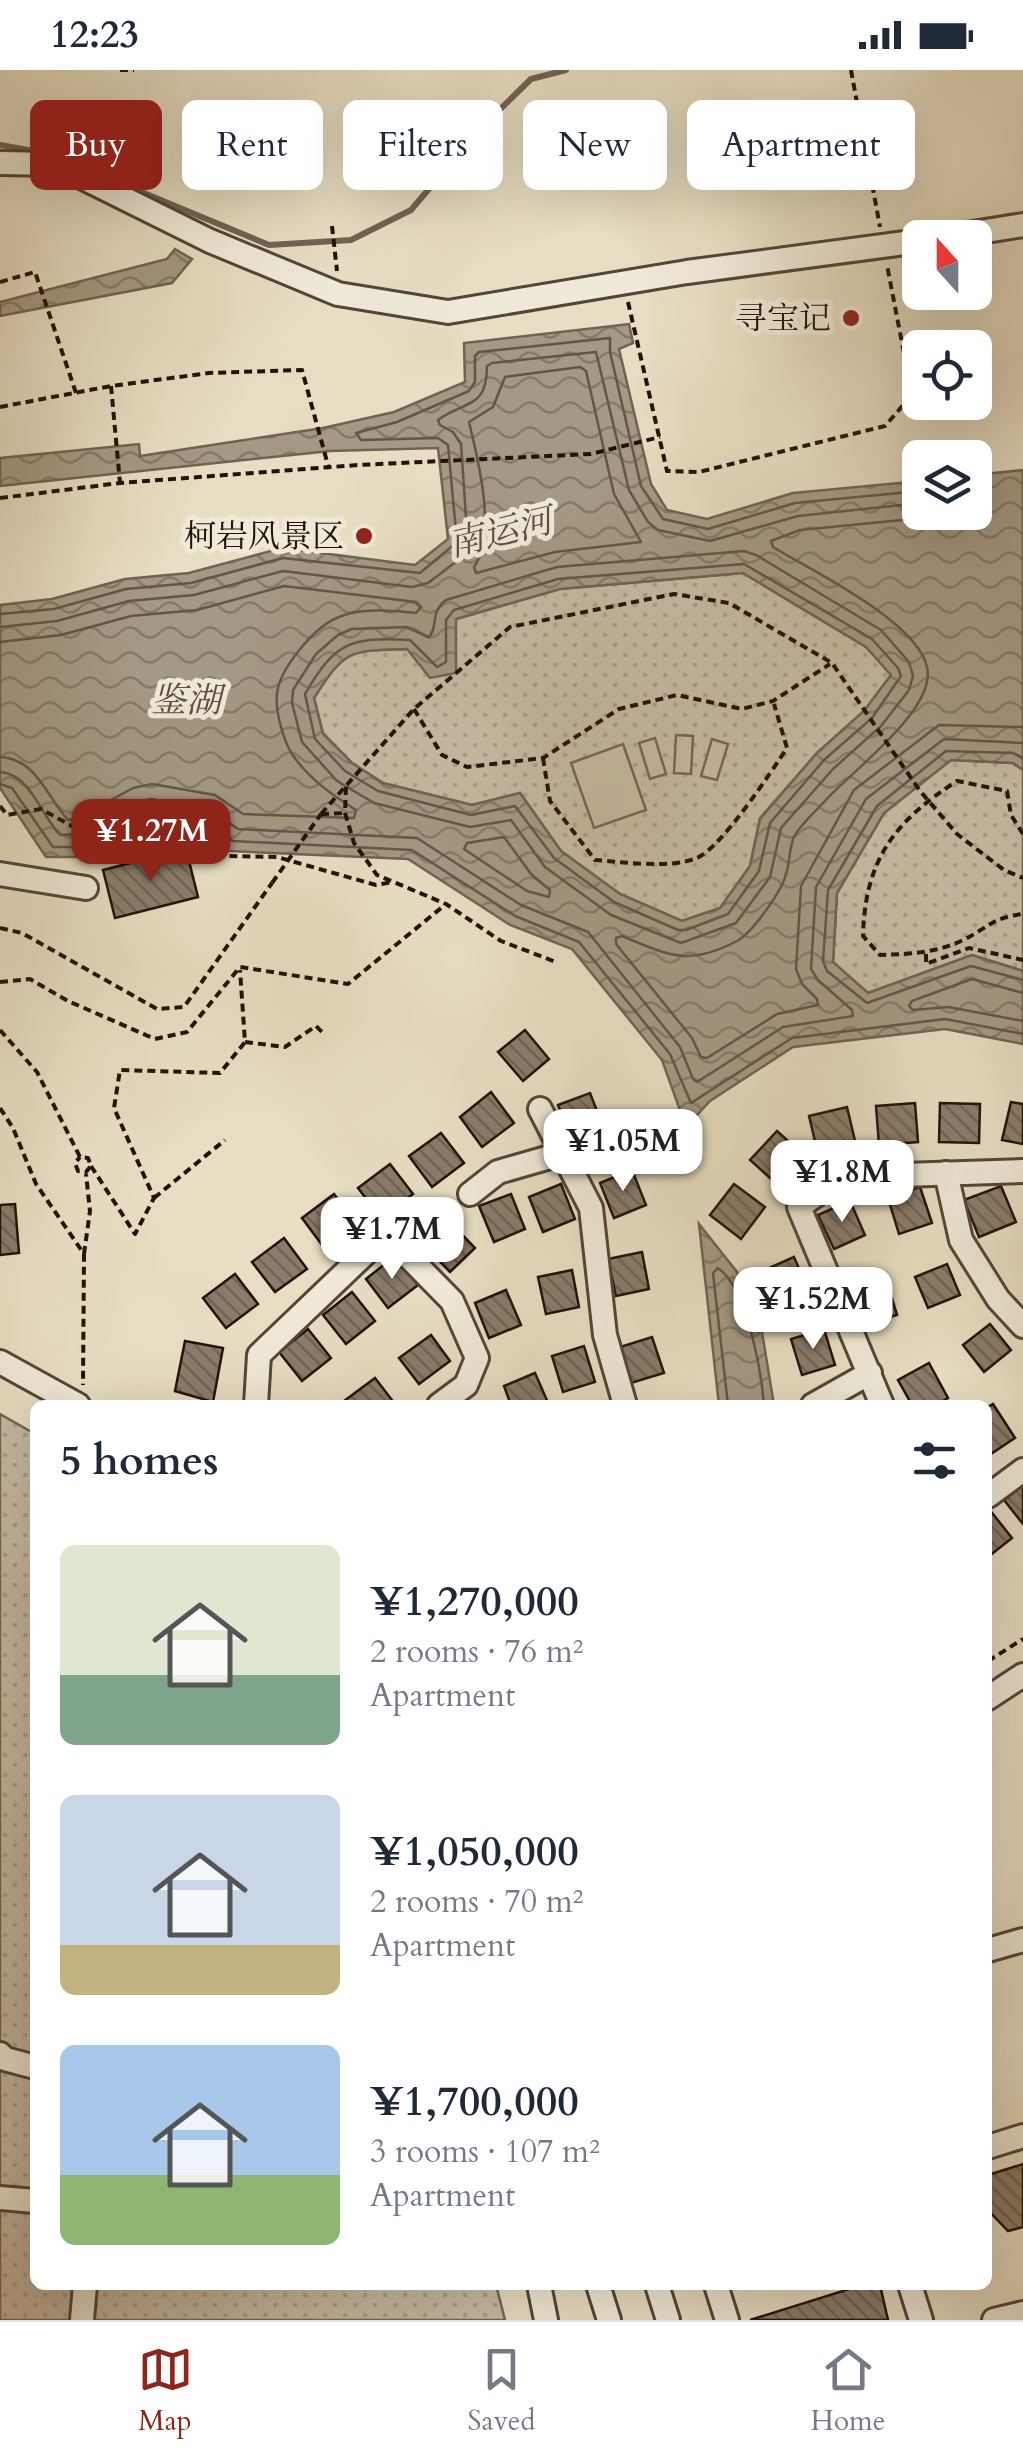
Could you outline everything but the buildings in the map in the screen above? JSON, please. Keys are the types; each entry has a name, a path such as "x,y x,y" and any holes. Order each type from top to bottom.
{"street":[{"path":"0,163 55,164 200,236 338,294 448,312 902,244"},
{"path":"992,230 1023,225"},
{"path":"0,874 86,888"},
{"path":"540,1109 591,1208 605,1336 623,1400"},
{"path":"470,1194 498,1172 564,1153"},
{"path":"880,1400 799,1207 841,1177 1023,1172"},
{"path":"946,1173 961,1240 998,1300 1023,1326"},
{"path":"256,1400 259,1355 372,1247 396,1244 452,1301 477,1358 466,1385 446,1400"},
{"path":"0,1362 80,1396"},
{"path":"823,1400 870,1373"},
{"path":"992,1493 1023,1470"},
{"path":"992,1695 1023,1675"},
{"path":"992,1949 1023,1940"},
{"path":"0,2054 30,2066"},
{"path":"992,2145 1023,2136"},
{"path":"0,2198 30,2201"},
{"path":"82,2320 85,2290"},
{"path":"539,2290 546,2320"},
{"path":"599,2290 608,2320"},
{"path":"659,2290 668,2320"},
{"path":"718,2290 727,2320"},
{"path":"912,2290 921,2320"},
{"path":"994,2320 1023,2313"}],"path":[{"path":"120,70 134,70"},
{"path":"624,283 667,471 700,472 885,426 912,395 850,70"},
{"path":"332,226 336,254"},
{"path":"0,282 36,272 76,393"},
{"path":"0,407 210,373 302,370 329,469"},
{"path":"111,386 120,483"},
{"path":"0,498 120,483 592,454 660,437"},
{"path":"0,928 22,933 157,1009 184,1007 321,814 414,709 510,627 674,594 729,603 832,663 920,791 957,834 1004,870 1023,878"},
{"path":"414,709 442,755 467,767 543,758 620,709 677,696 742,710 773,702 832,663"},
{"path":"543,758 550,802 595,860 655,864 699,858 744,810 787,748 773,702"},
{"path":"1023,834 1011,815 1007,791 958,781 928,800 895,830 875,869 864,906 864,936 880,955 926,954 966,939 997,917 1023,914"},
{"path":"346,787 345,812 354,843 377,875 446,904 500,942 556,962"},
{"path":"0,806 7,815 41,809 72,826 99,822 120,842 149,826 202,835 225,856 278,857 376,885 393,882"},
{"path":"321,814 345,812"},
{"path":"240,967 348,984 446,904"},
{"path":"926,954 926,964 968,948 1023,960"},
{"path":"0,982 30,979 68,1001 155,1039 187,1032 240,967"},
{"path":"154,1198 114,1108 120,1070 220,1073 245,1042 240,967"},
{"path":"245,1042 284,1047 316,1026 324,1034"},
{"path":"0,1030 38,1072 80,1157"},
{"path":"0,1108 13,1128 36,1184 84,1254"},
{"path":"80,1157 88,1158 135,1234 154,1198 225,1140"},
{"path":"80,1157 75,1163 78,1171 86,1172"},
{"path":"80,1396 84,1254 90,1210 86,1172 91,1166"},
{"path":"992,1658 1023,1638"}],"shaded area":[{"path":"743,573 866,647 891,675 864,711 817,753 760,818 750,866 720,908 682,921 620,894 561,851 520,793 472,805 383,783 352,763 323,733 314,698 333,668 353,651 407,649 456,619 560,589"},
{"path":"676,735 693,736 691,774 674,773"},
{"path":"655,738 666,774 650,779 639,743"},
{"path":"712,739 728,744 717,780 701,776"},
{"path":"623,744 646,810 594,828 571,763"},
{"path":"951,760 1013,763 1023,770 1023,971 972,955 868,993 833,963 837,893 884,813"},
{"path":"0,1414 30,1431 30,2290 497,2290 505,2320 0,2320"}],"water":[{"path":"175,249 192,259 172,283 0,316 0,302 167,259"},
{"name":"鉴湖","path":"629,324 633,343 619,349 651,484 667,510 707,519 793,493 902,483 902,530 992,530 992,473 1023,470 1023,770 1013,763 951,760 884,813 837,893 833,962 868,993 972,955 1023,971 1023,1044 945,1029 793,1047 710,1101 686,1127 662,1060 572,949 510,925 408,859 228,851 203,830 150,821 85,857 46,857 0,788 0,605 52,599 125,579 189,573 282,548 415,565 448,539 438,448 330,451 0,486 0,458 139,444 140,456 323,428 394,412 465,382 464,343","holes":["743,573 866,647 891,675 864,711 817,753 760,819 750,866 720,908 682,921 620,894 561,851 520,793 472,805 383,783 352,763 323,734 314,698 342,661 361,652 407,649 430,678 456,673 456,619 560,589"]},
{"path":"699,1224 737,1272 761,1326 773,1400 718,1400"}],"waterway":[{"path":"137,190 269,245 351,240 411,210 479,130 531,79 566,70"},
{"path":"0,145 30,150"}],"place":[{"name":"寻宝记","path":"851,318"},
{"name":"柯岩风景区","path":"364,536"}],"water label":[{"name":"南运河","path":"500,532"}]}
